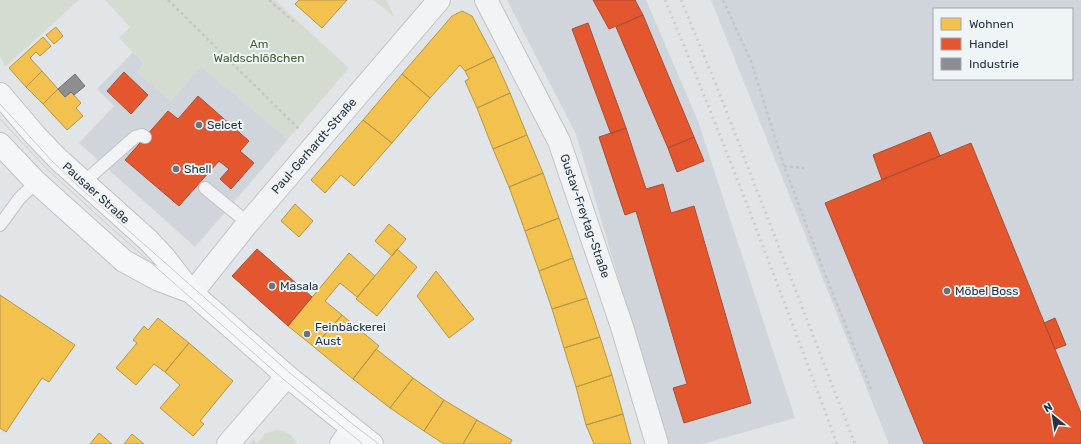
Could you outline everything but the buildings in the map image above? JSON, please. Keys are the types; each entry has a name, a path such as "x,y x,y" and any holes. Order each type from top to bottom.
{"main road":[{"name":"Pausaer Straße","path":"0,94 58,159 164,256 192,293 287,376 347,437 372,444"},
{"name":"Pausaer Straße","path":"0,144 36,182 124,262 159,280 192,293"}],"street":[{"name":"Paul-Gerhardt-Straße","path":"192,293 248,223 439,0"},
{"name":"Gustav-Freytag-Straße","path":"486,0 559,140 622,327 657,444"},
{"path":"228,444 287,376"}],"lane":[{"path":"84,182 135,136 142,135 145,137"},
{"path":"0,225 19,199 36,182"},
{"path":"205,188 248,223"}],"path":[{"path":"168,0 315,144"},
{"path":"269,0 294,22"},
{"path":"723,0 751,61 784,166 871,389"},
{"path":"784,166 804,168"}],"shaded area":[{"path":"507,0 646,0 698,121 795,418 702,444 667,444 576,134"},
{"path":"711,0 1081,0 1081,444 889,444"},
{"path":"133,52 144,63 137,72 171,101 201,66 288,139 195,247 79,143 114,106 97,89"}],"green space":[{"path":"0,0 79,0 5,67 0,56"},
{"name":"Am Waldschlößchen","path":"105,0 275,0 349,68 288,139 201,66 171,101 137,72 144,63 119,38 130,27"},
{"path":"374,0 387,0 394,17"},
{"path":"275,430 288,433 297,444 249,444 253,439 257,443 265,434"}],"tram line":[{"path":"0,104 52,161 78,186 290,373 379,444"},
{"path":"0,119 47,169 108,225 283,379 363,444"}],"railway":[{"path":"665,0 710,110 796,332 837,444"},
{"path":"681,0 715,82 855,444"}],"place":[{"name":"Selcet","path":"199,125"},
{"name":"Shell","path":"176,169"},
{"name":"Masala","path":"272,286"},
{"name":"Möbel Boss","path":"947,291"},
{"name":"Feinbäckerei Aust","path":"307,334"}]}
